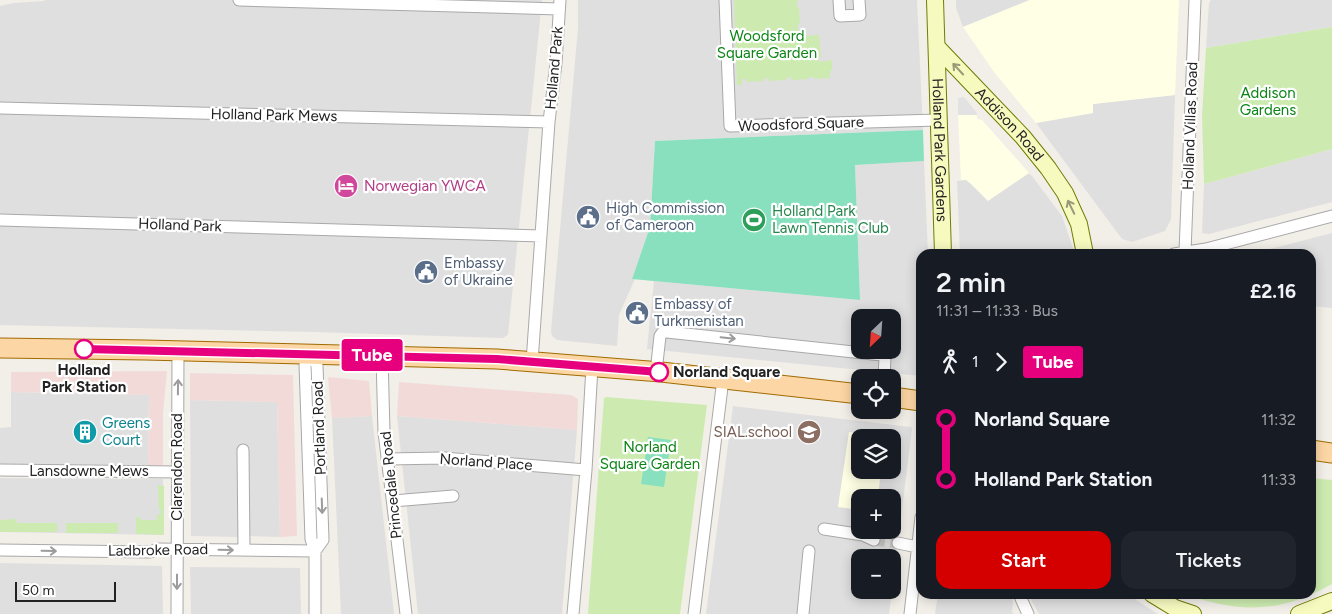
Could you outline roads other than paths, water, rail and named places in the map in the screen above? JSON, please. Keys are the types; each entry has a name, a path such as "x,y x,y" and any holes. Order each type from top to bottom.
{"main road":[{"path":"0,348 310,354 532,362 656,372 851,393"},
{"path":"901,398 916,400"},
{"path":"1316,451 1332,453"}],"street":[{"name":"Holland Park","path":"239,0 560,5 549,122 532,362"},
{"name":"Woodsford Square","path":"725,0 730,126 938,120"},
{"path":"839,0 840,16 860,15 859,0"},
{"path":"935,0 937,47"},
{"name":"Holland Villas Road","path":"1180,249 1195,0"},
{"name":"Holland Park Gardens","path":"937,47 943,249"},
{"name":"Addison Road","path":"937,47 1023,137 1048,168 1065,193 1079,224 1084,249"},
{"name":"Holland Park Mews","path":"0,108 549,122"},
{"path":"1206,249 1332,216"},
{"name":"Holland Park","path":"0,220 541,236"},
{"path":"656,372 660,336 663,332 882,355 885,357 884,369"},
{"name":"Clarendon Road","path":"177,614 178,351"},
{"name":"Portland Road","path":"310,354 305,364 311,540 315,551 315,614"},
{"name":"Princedale Road","path":"382,356 384,432 406,614"},
{"path":"573,614 586,470 592,367"},
{"path":"694,614 723,379"},
{"path":"243,450 244,550"},
{"name":"Norland Place","path":"387,459 444,458 586,470"},
{"name":"Lansdowne Mews","path":"0,470 177,472"},
{"path":"392,501 453,496"},
{"path":"824,529 863,535 874,540"},
{"path":"898,544 916,542"},
{"name":"Ladbroke Road","path":"0,550 150,552 158,549 177,549 315,551"},
{"path":"803,614 809,551"},
{"path":"910,614 916,566"},
{"path":"1021,599 1028,614"},
{"path":"1160,599 1175,608 1193,614"},
{"path":"1299,614 1332,601"}],"tunnel":[{"path":"874,540 898,543"}],"place":[{"name":"Norwegian YWCA","path":"346,186"},
{"name":"High Commission of Cameroon","path":"588,217"},
{"name":"Holland Park Lawn Tennis Club","path":"754,220"},
{"name":"Embassy of Ukraine","path":"426,272"},
{"name":"Embassy of Turkmenistan","path":"637,313"},
{"name":"Holland Park Station","path":"84,349"},
{"name":"Norland Square","path":"659,372"},
{"name":"Greens Court","path":"85,432"},
{"name":"SIAL.school","path":"809,432"}],"park label":[{"name":"Woodsford Square Garden","path":"767,44"},
{"name":"Addison Gardens","path":"1268,102"},
{"name":"Norland Square Garden","path":"650,456"}]}
